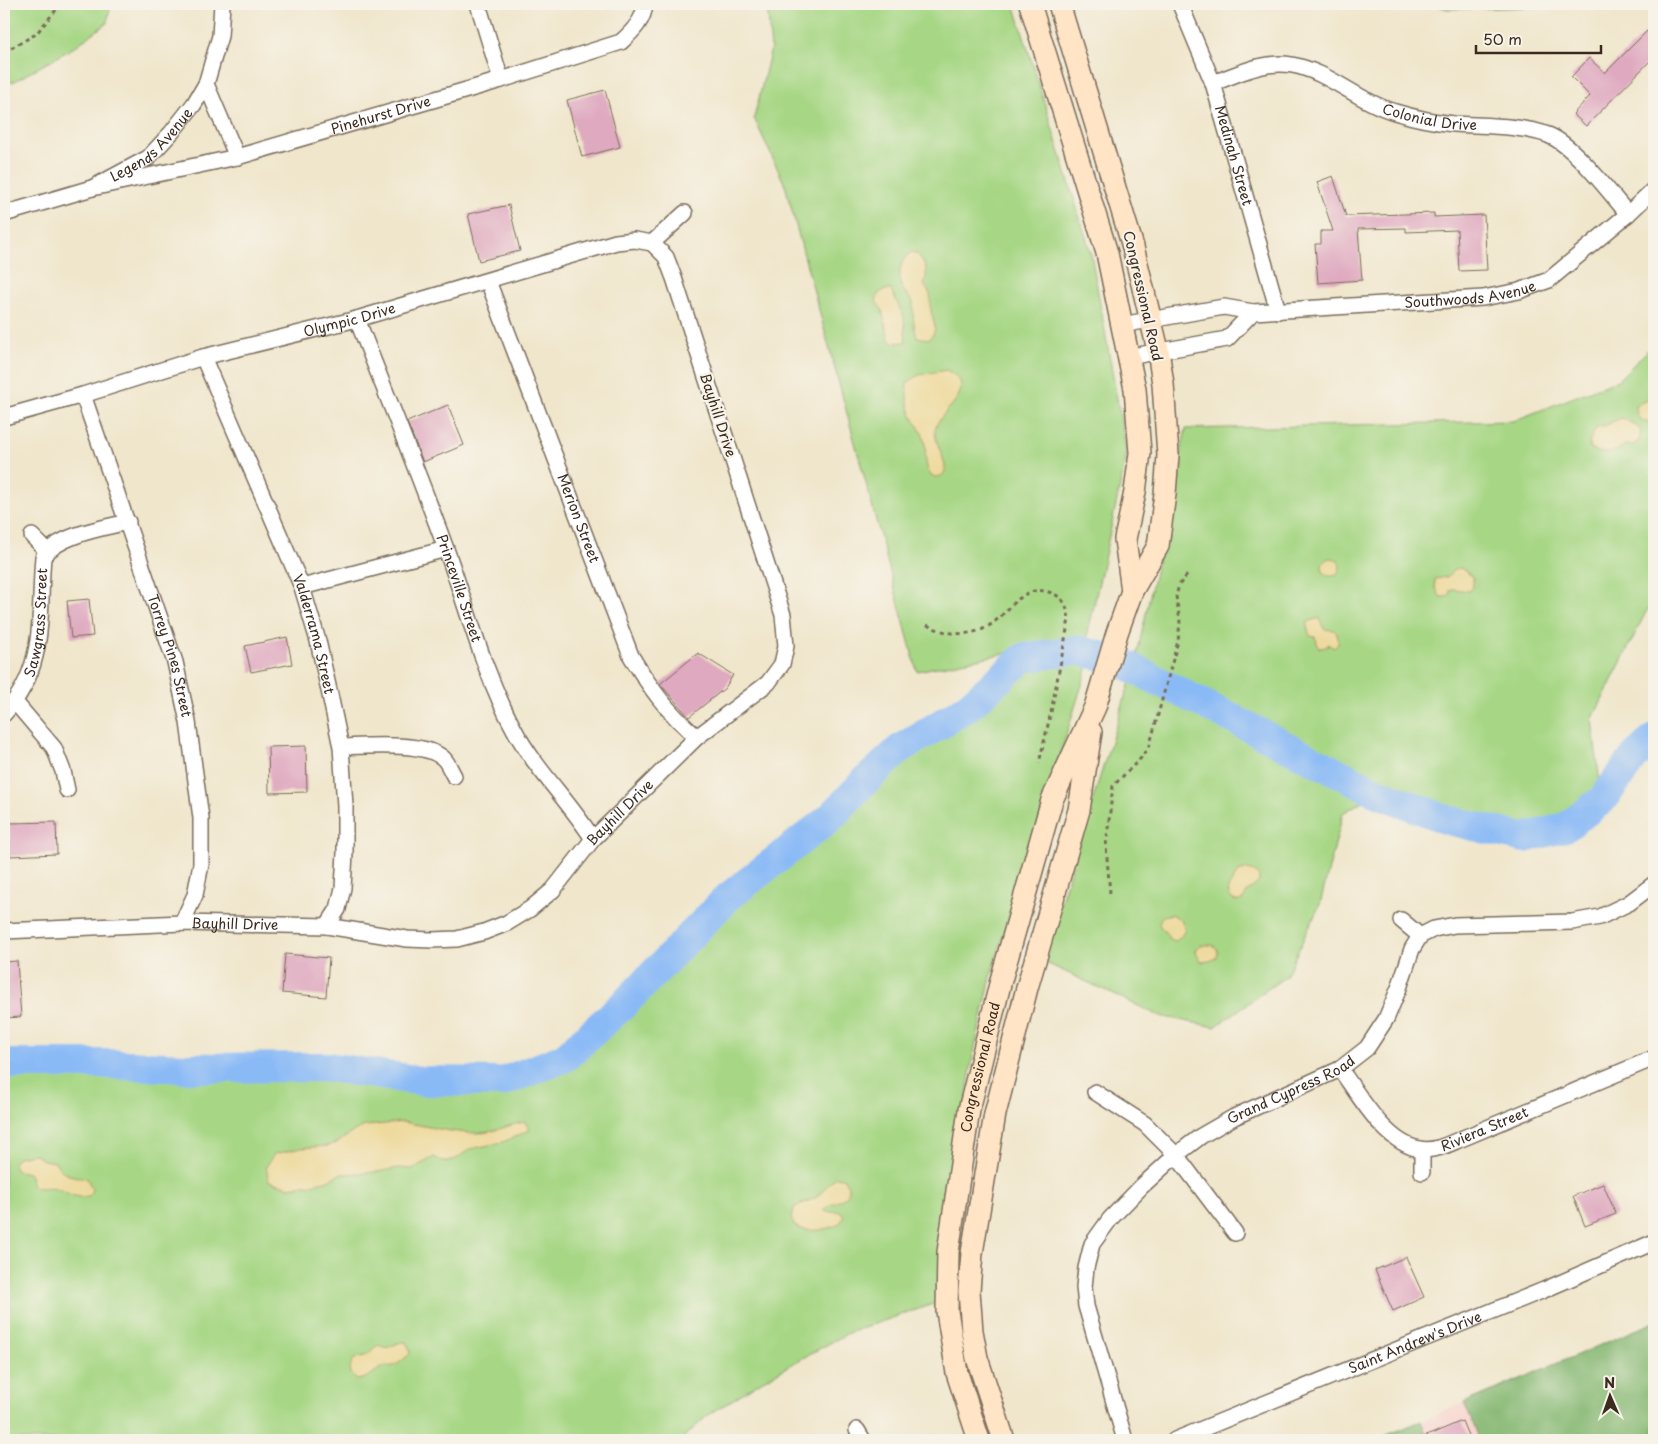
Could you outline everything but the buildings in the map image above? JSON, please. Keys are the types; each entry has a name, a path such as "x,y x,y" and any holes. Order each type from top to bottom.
{"main road":[{"name":"Congressional Road","path":"1030,4 1107,253 1134,389 1140,453 1135,492 1125,539 1132,591"},
{"name":"Congressional Road","path":"1004,1440 978,1358 972,1331 969,1291 972,1253 995,1114 1027,988 1080,810 1096,705 1117,633 1132,591 1158,546 1168,455 1163,384 1158,350 1133,247 1059,4"},
{"name":"Congressional Road","path":"979,1440 957,1372 947,1311 948,1252 969,1110 1001,980 1052,800 1096,705"}],"street":[{"name":"Legends Avenue","path":"4,214 92,188 148,158 194,104 206,84 220,36 222,4"},
{"path":"478,4 501,80"},
{"name":"Pinehurst Drive","path":"92,188 237,157 501,80 621,42 635,28 645,12 645,4"},
{"name":"Medinah Street","path":"1180,4 1212,84 1278,311"},
{"name":"Colonial Drive","path":"1212,84 1275,63 1293,65 1311,71 1362,99 1392,112 1421,120 1517,129 1549,135 1571,149 1628,214"},
{"path":"206,84 237,157"},
{"name":"Southwoods Avenue","path":"1122,325 1224,308 1253,312 1278,311 1483,298 1519,291 1549,280 1628,214 1654,189"},
{"path":"652,243 685,212"},
{"name":"Olympic Drive","path":"4,417 204,358 357,319 616,242 635,240 652,243"},
{"name":"Bayhill Drive","path":"4,930 182,923 327,926 407,939 432,940 457,939 484,932 507,923 530,909 553,890 593,839 697,737 768,682 782,664 786,646 783,615 674,278 666,257 652,243"},
{"name":"Merion Street","path":"488,281 631,656 650,688 676,720 697,737"},
{"path":"1128,356 1227,339 1253,312"},
{"name":"Princeville Street","path":"357,319 446,549 476,641 494,688 514,729 534,762 578,815 593,839"},
{"name":"Valderrama Street","path":"204,358 302,587 318,641 342,747 345,806 343,888 338,908 327,926"},
{"name":"Torrey Pines Street","path":"83,395 175,662 196,773 201,818 201,864 195,895 182,923"},
{"name":"Sawgrass Street","path":"4,714 15,702 34,662 41,620 43,557 47,551 61,542 88,532 128,522"},
{"path":"32,536 47,551"},
{"path":"302,587 446,549"},
{"path":"15,702 54,748 63,771 67,790"},
{"path":"342,747 404,746 430,750 444,758 454,776"},
{"path":"1401,920 1420,936 1434,928 1455,925 1572,922 1600,917 1629,903 1654,884"},
{"name":"Grand Cypress Road","path":"1125,1440 1086,1306 1084,1287 1086,1268 1092,1244 1110,1218 1142,1186 1176,1155 1202,1136 1234,1117 1340,1069 1366,1048 1386,1019 1412,949 1420,936"},
{"name":"Riviera Street","path":"1340,1069 1390,1135 1406,1146 1422,1150 1442,1146 1461,1139 1654,1058"},
{"path":"1095,1092 1144,1124 1176,1155 1235,1233"},
{"path":"1422,1150 1422,1172"},
{"name":"Saint Andrew's Drive","path":"1175,1440 1544,1290 1654,1242"}],"path":[{"path":"4,52 36,34 60,4"},
{"path":"1110,893 1106,846 1113,786 1141,758 1150,744 1178,641 1180,622 1176,596 1179,585 1188,574"},
{"path":"927,625 949,633 962,634 974,632 993,624 1026,594 1040,590 1060,597 1067,607 1069,619 1052,712 1039,763"}],"shaded area":[{"path":"1464,1403 1480,1440 1429,1440 1421,1421"}],"green space":[{"path":"4,4 111,4 107,23 73,48 13,82 4,81"},
{"path":"767,4 1014,4 1091,254 1127,454 1087,637 917,671 785,185 754,118 771,49"},
{"path":"1433,4 1579,4 1545,7 1447,9"},
{"path":"1654,344 1654,605 1647,610 1592,720 1602,800 1566,827 1524,838 1448,820 1376,793 1343,813 1320,904 1286,976 1215,1027 1160,1016 1042,961 1134,669 1186,429 1513,421 1618,380"},
{"path":"1074,644 1091,656 993,968 972,1060 936,1303 848,1333 763,1380 707,1416 681,1440 4,1440 4,1064 109,1064 183,1068 327,1067 422,1081 502,1082 564,1058 624,1004 727,898 831,817 862,784 900,749 968,707 1023,658"},
{"path":"1654,1322 1654,1440 1480,1440 1464,1403"},
{"path":"1421,1421 1429,1440 1375,1440"}],"sand":[{"path":"912,252 920,257 926,268 924,285 930,296 930,307 935,326 933,335 928,339 917,337 914,324 913,302 901,285 902,262"},
{"path":"884,290 891,290 904,317 906,342 893,343 889,340 882,310 876,301 878,294"},
{"path":"946,370 957,377 961,385 956,400 937,423 936,437 945,467 944,473 940,476 932,477 927,469 923,436 913,418 909,405 907,383 919,375"},
{"path":"1654,389 1654,421 1644,422 1637,416 1636,405 1653,397"},
{"path":"1622,418 1637,426 1641,432 1639,441 1633,445 1624,445 1608,453 1590,449 1589,443 1596,427 1604,426"},
{"path":"1327,558 1335,558 1340,563 1338,574 1327,576 1322,571 1322,563"},
{"path":"1461,568 1473,577 1473,587 1470,591 1453,589 1450,590 1450,594 1447,597 1440,597 1435,586 1435,579 1447,577 1454,570"},
{"path":"1319,618 1324,629 1334,630 1337,635 1338,644 1334,648 1328,644 1327,647 1319,648 1315,637 1310,636 1307,627 1308,622"},
{"path":"1248,869 1258,874 1259,880 1255,886 1247,891 1242,900 1235,901 1229,896 1228,888 1238,872"},
{"path":"1172,914 1181,920 1185,929 1176,941 1169,939 1159,923 1163,916"},
{"path":"1201,945 1216,947 1217,957 1210,961 1202,962 1196,953 1197,948"},
{"path":"403,1122 451,1131 480,1133 525,1122 530,1130 503,1142 470,1149 456,1159 443,1162 434,1157 412,1169 398,1168 377,1172 340,1174 313,1184 289,1187 269,1181 266,1167 274,1154 337,1143 365,1126"},
{"path":"35,1154 43,1160 56,1162 65,1173 87,1178 92,1189 90,1195 81,1197 68,1194 56,1188 33,1186 29,1174 17,1171 13,1163 18,1157"},
{"path":"835,1177 843,1178 848,1186 848,1194 824,1210 827,1212 840,1211 844,1216 842,1221 837,1225 816,1230 802,1229 796,1226 791,1217 795,1207 817,1197"},
{"path":"406,1342 410,1354 400,1362 393,1366 382,1367 361,1379 357,1380 352,1375 350,1368 353,1360 365,1356 376,1346 386,1348"}],"waterway":[{"path":"4,1064 109,1064 183,1068 327,1067 422,1081 502,1082 564,1058 624,1004 727,898 831,817 862,784 900,749 968,707 1023,658 1077,650 1117,660 1376,792 1448,820 1524,838 1566,827 1602,800 1635,756 1654,739"}]}
